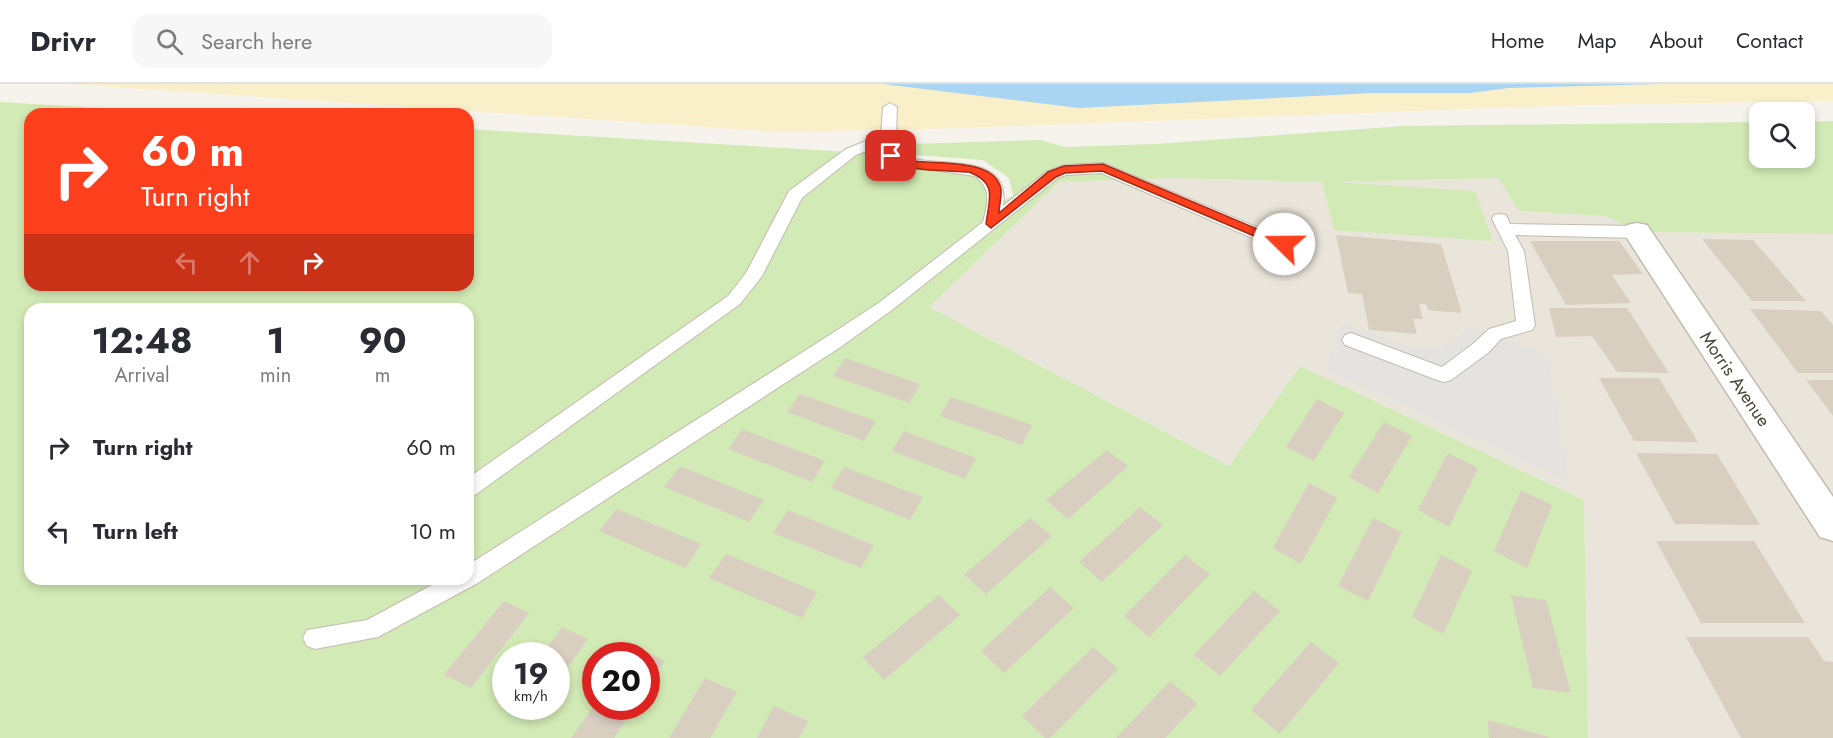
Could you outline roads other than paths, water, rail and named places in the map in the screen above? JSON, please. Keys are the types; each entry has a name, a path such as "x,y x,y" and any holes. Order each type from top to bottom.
{"street":[{"name":"Morris Avenue","path":"1637,232 1833,526"}],"lane":[{"path":"890,107 888,137 891,156 905,163 970,169 992,181 996,190 991,224"},
{"path":"474,485 734,300 753,276 795,195 851,152 888,137"},
{"path":"474,573 693,434 859,324 1052,175 1064,170 1103,168 1284,244"},
{"path":"1351,340 1444,375 1481,348 1495,334 1526,325 1516,251 1502,223 1637,232"},
{"path":"315,638 370,630 453,585"}],"water":[{"path":"883,84 1662,84 1508,88 1471,93 1373,93 1079,108"}]}
